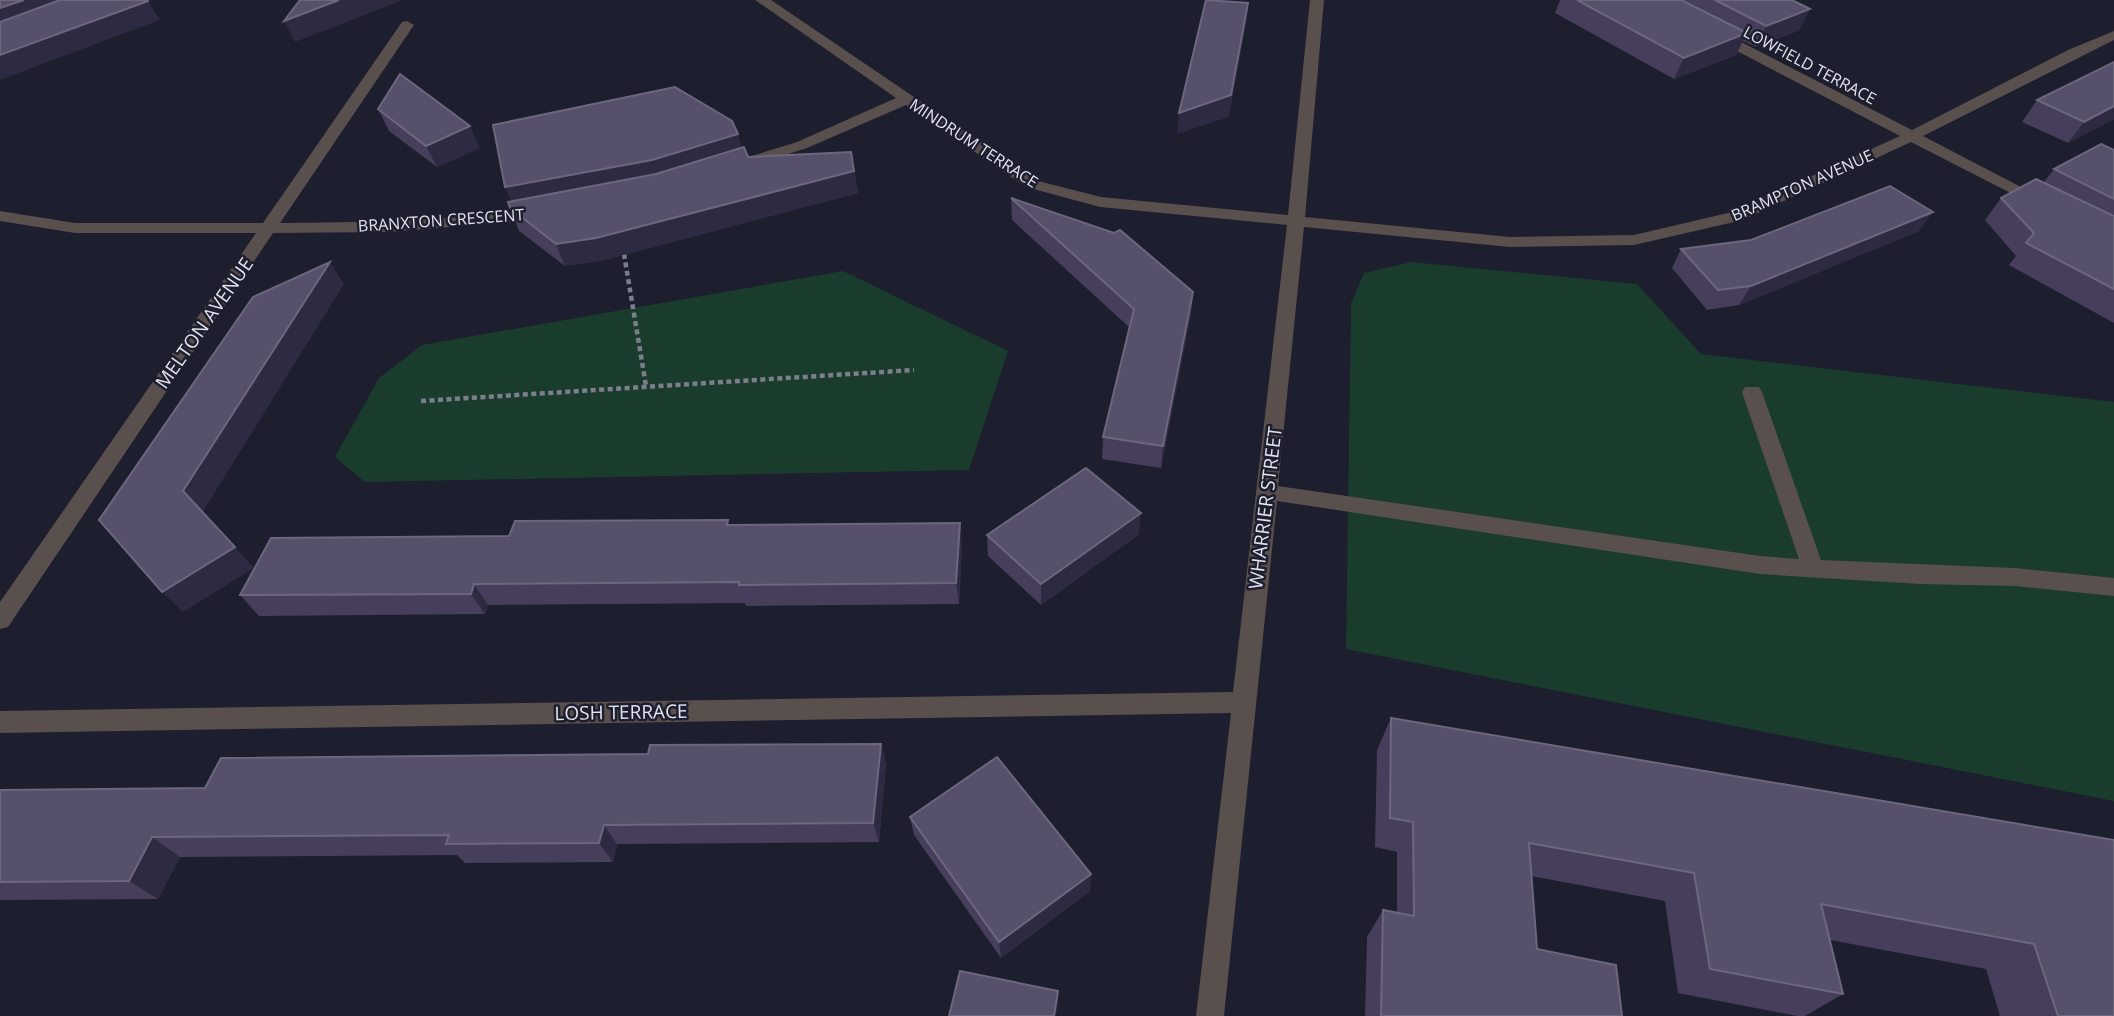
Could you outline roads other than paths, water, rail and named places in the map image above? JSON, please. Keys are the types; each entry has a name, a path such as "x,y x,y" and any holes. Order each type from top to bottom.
{"street":[{"name":"MINDRUM TERRACE","path":"762,0 1032,184 1100,202 1297,220"},
{"name":"WHARRIER STREET","path":"1210,1016 1242,702 1297,220 1317,0"},
{"name":"MELTON AVENUE","path":"0,620 407,25"},
{"name":"LOWFIELD TERRACE","path":"1705,29 2054,210"},
{"name":"BRAMPTON AVENUE","path":"1297,220 1510,242 1634,240 1737,216 1909,137 2073,53 2114,35"},
{"path":"725,169 802,145 906,99"},
{"name":"BRANXTON CRESCENT","path":"0,216 75,228 388,227 513,217 564,207"},
{"path":"1752,392 1813,568"},
{"path":"1267,492 1733,562 2015,577 2114,587"},
{"name":"LOSH TERRACE","path":"0,722 1242,702"}]}
